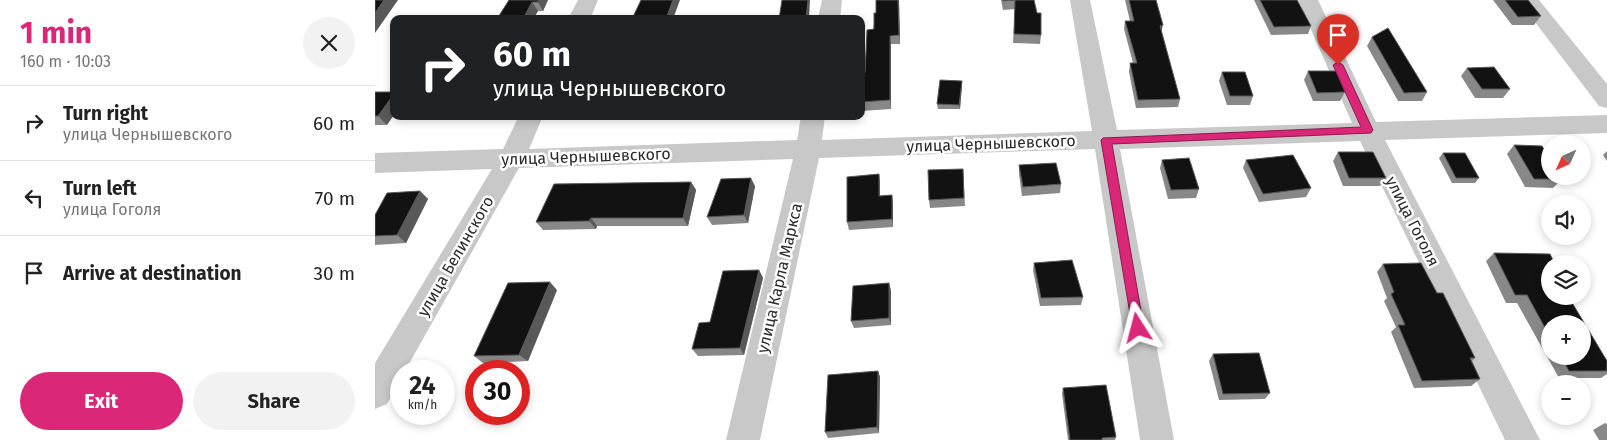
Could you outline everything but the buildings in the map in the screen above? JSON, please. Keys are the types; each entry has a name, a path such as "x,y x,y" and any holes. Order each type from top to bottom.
{"street":[{"path":"581,15 588,0"},
{"path":"830,15 832,0"},
{"path":"1080,0 1157,440"},
{"name":"улица Гоголя","path":"1308,0 1367,130 1523,440"},
{"path":"1528,0 1607,100"},
{"name":"улица Белинского","path":"375,393 511,159 529,120"},
{"name":"улица Карла Маркса","path":"743,440 808,148 812,120"},
{"name":"улица Чернышевского","path":"375,163 1367,130 1607,124"}],"route":[{"path":"1138,328 1106,140 1367,130 1338,65"}]}
